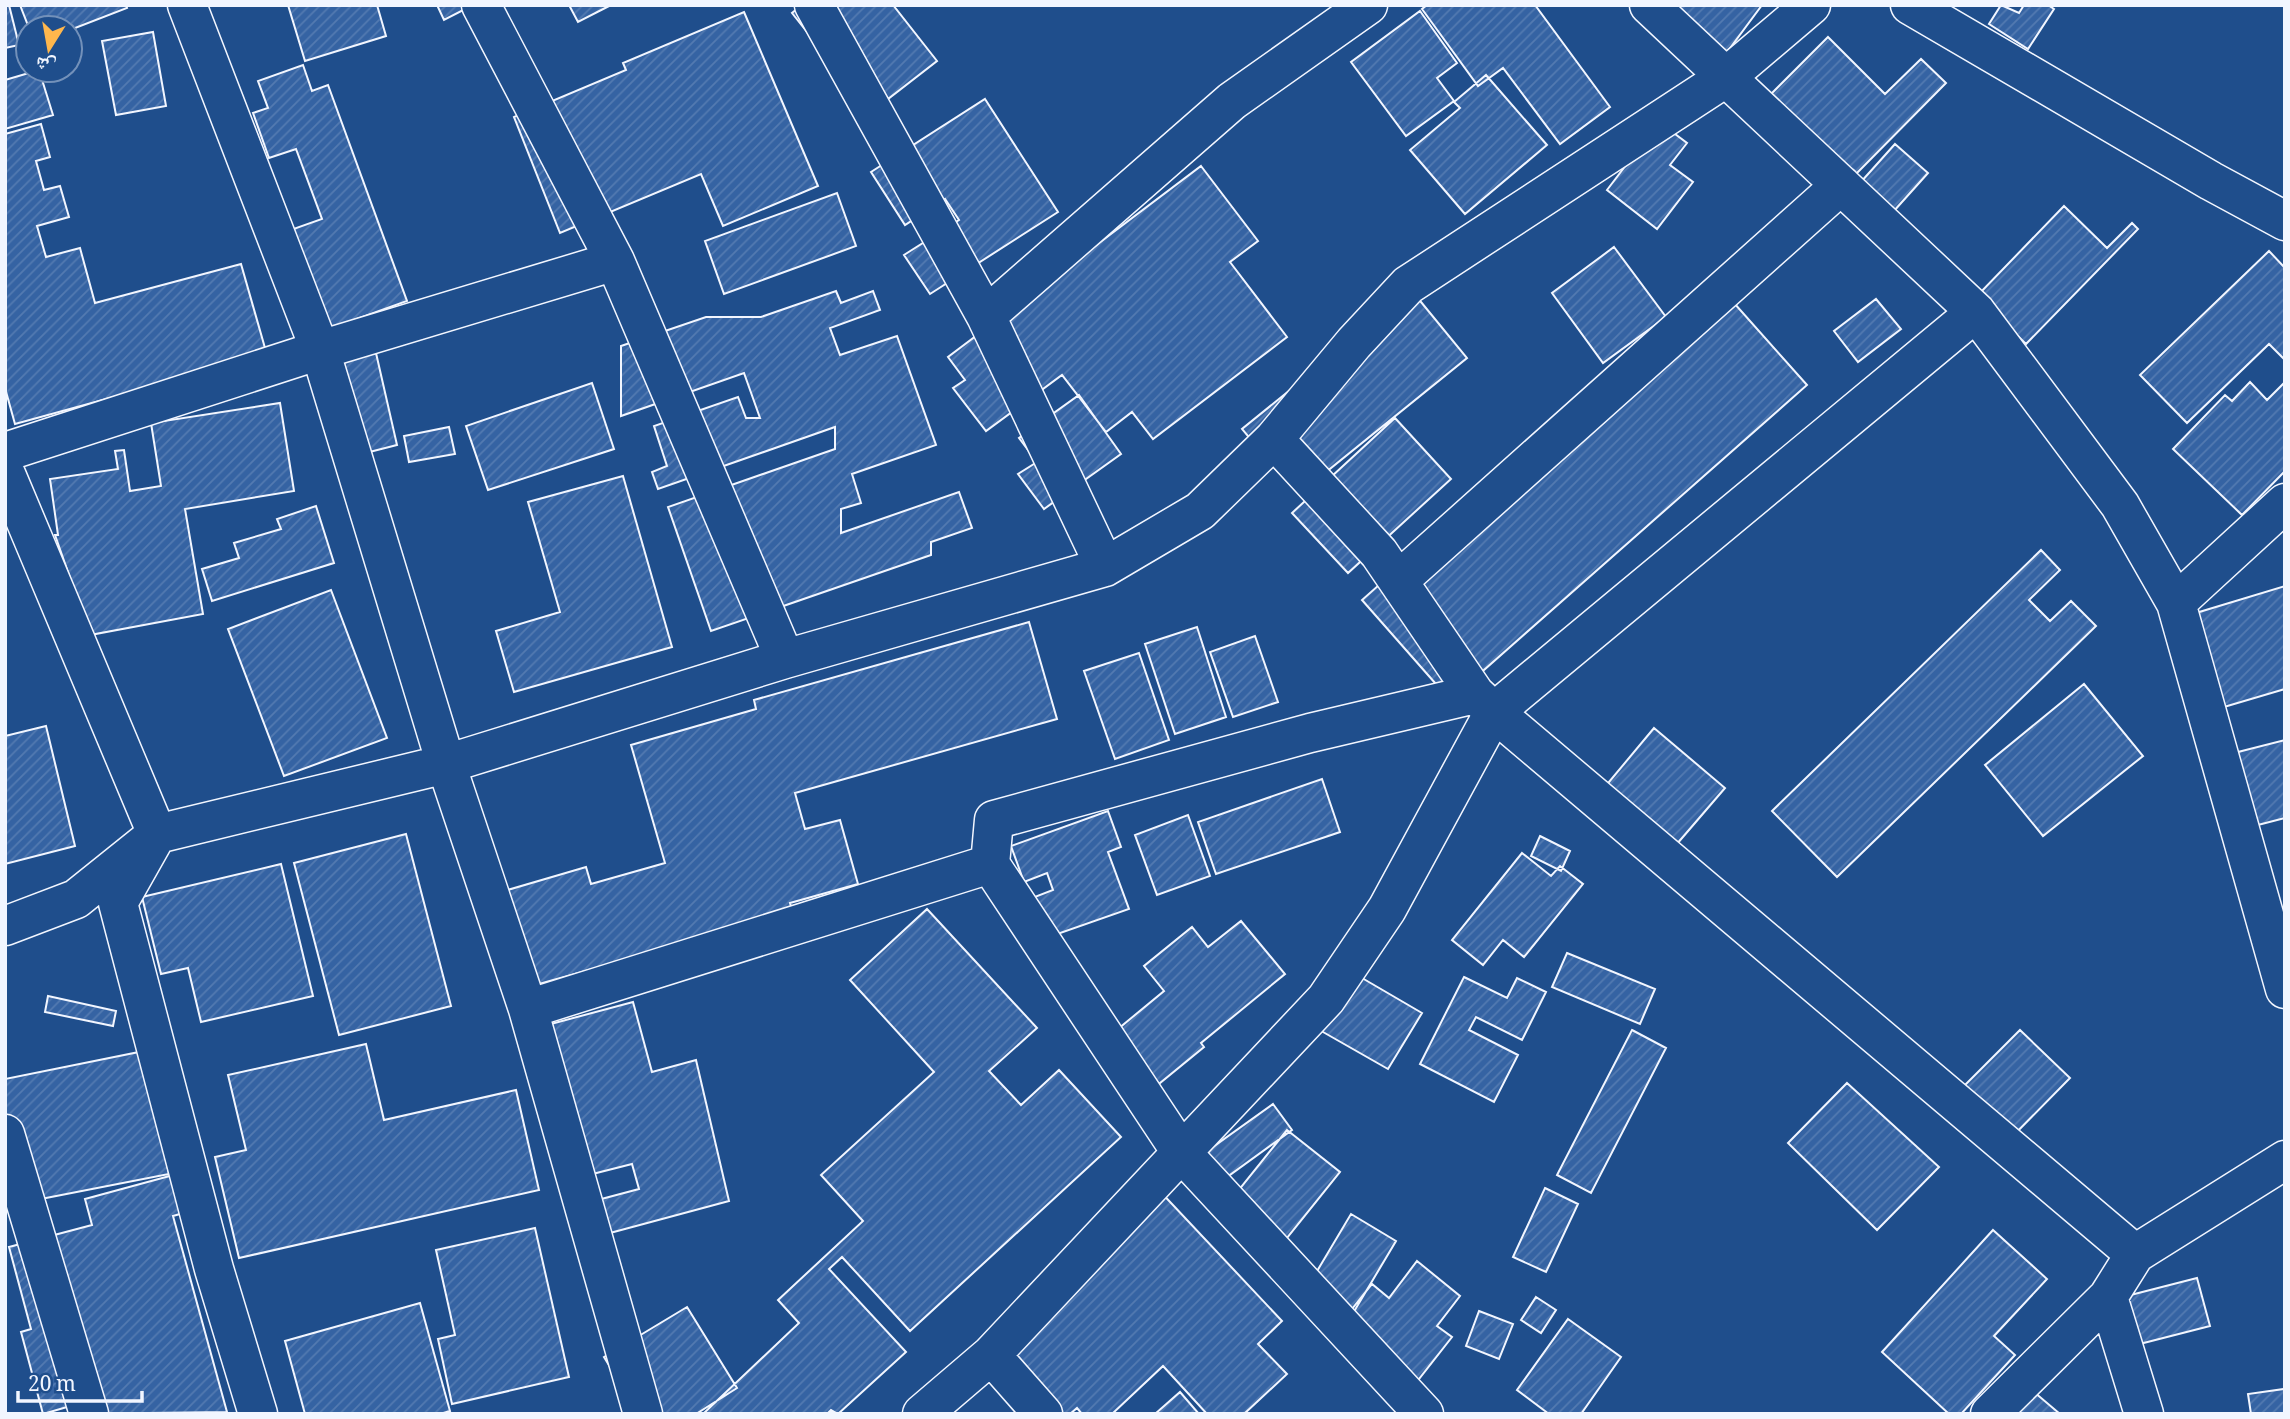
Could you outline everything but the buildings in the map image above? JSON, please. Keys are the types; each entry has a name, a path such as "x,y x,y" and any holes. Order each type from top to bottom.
{"street":[{"path":"187,5 320,349 446,764 528,1009 643,1414"},
{"path":"481,5 615,261 785,659"},
{"path":"814,5 985,316 1105,567"},
{"path":"985,316 1232,101 1368,5"},
{"path":"1649,5 1976,312 2120,505 2176,603 2285,989"},
{"path":"5,926 76,899 157,834 446,764 785,659 1105,567 1200,511 1274,439 1354,343 1408,285 1725,78 1811,5"},
{"path":"1910,5 2211,181 2285,221"},
{"path":"1398,581 1840,185"},
{"path":"5,452 320,349 615,261"},
{"path":"922,1414 991,1355 1326,999 1387,909 1485,703 1976,312"},
{"path":"1274,439 1379,553 1485,703 2135,1254"},
{"path":"5,472 157,834"},
{"path":"2176,603 2285,503"},
{"path":"1424,1414 1181,1152 990,864 994,820 1310,733 1485,703"},
{"path":"157,834 118,903 214,1269 258,1414"},
{"path":"528,1009 990,864"},
{"path":"5,1134 89,1414"},
{"path":"1990,1414 2108,1297 2135,1254 2285,1160"},
{"path":"2108,1297 2144,1414"},
{"path":"991,1355 1043,1414"}]}
